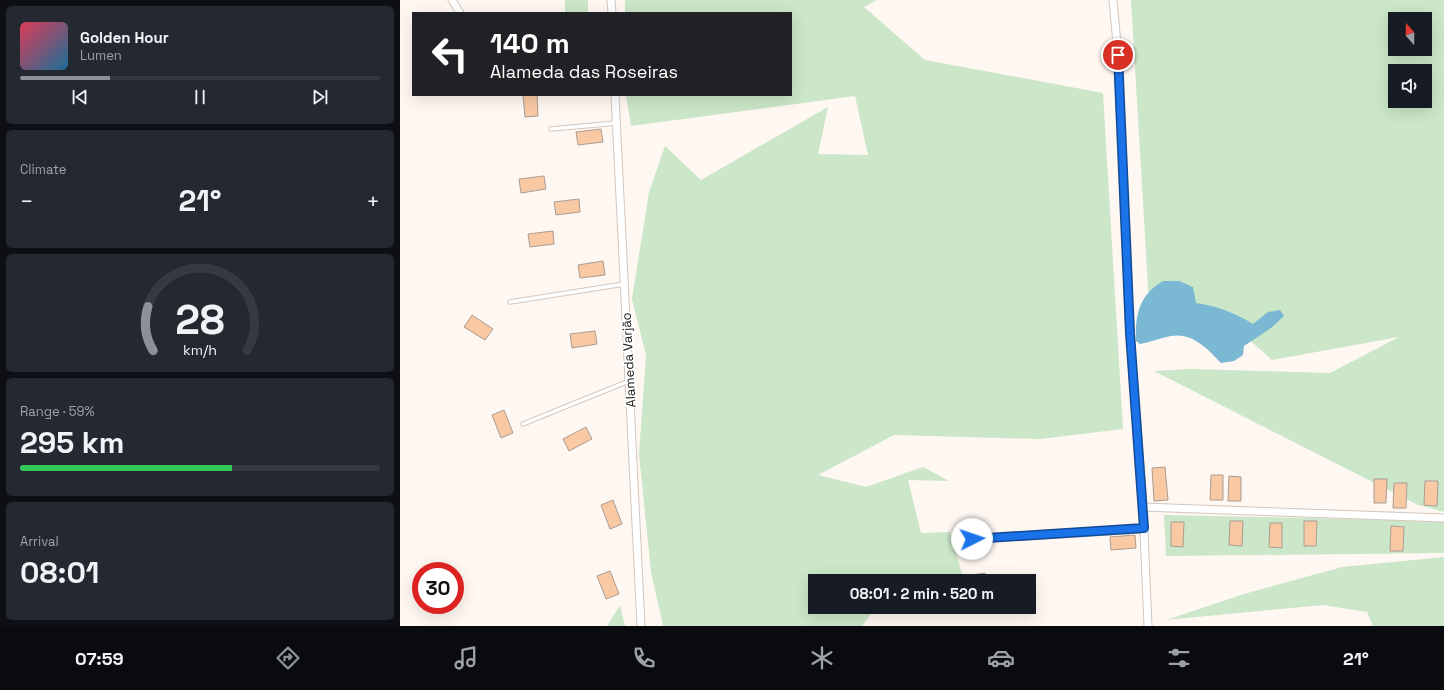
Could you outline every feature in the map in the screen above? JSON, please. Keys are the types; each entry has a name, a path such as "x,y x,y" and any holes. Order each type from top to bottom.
{"street":[{"path":"452,0 459,12"},
{"path":"611,0 612,12"},
{"path":"1113,0 1118,62 1130,333 1143,507 1148,626"},
{"name":"Alameda Varjão","path":"615,96 641,626"},
{"path":"1143,507 1444,518"},
{"path":"972,539 1144,528"}],"lane":[{"path":"551,129 617,123"},
{"path":"510,302 624,284"},
{"path":"523,424 629,381"}],"green space":[{"path":"565,0 588,0 588,12 565,12"},
{"path":"625,0 877,0 864,7 925,60 1103,93 1123,429 1040,439 894,435 818,475 866,487 923,467 949,481 908,480 921,533 950,532 962,574 808,574 808,614 871,614 862,626 663,626 651,572 639,454 646,355 632,299 649,192 665,146 701,180 828,107 818,154 868,155 855,96 631,126 626,96 792,96 792,12 625,12"},
{"path":"1131,0 1444,0 1444,512 1418,505 1154,371 1191,369 1330,373 1399,337 1272,360 1228,321 1149,304"},
{"path":"1164,515 1444,521 1444,553 1166,556"},
{"path":"1444,557 1444,626 1373,626 1367,612 1323,605 1166,620 1244,594 1342,567"},
{"path":"620,605 625,626 607,626"}],"water":[{"path":"1163,281 1179,281 1193,287 1196,303 1226,310 1253,324 1268,312 1280,310 1284,316 1271,328 1244,346 1243,355 1234,361 1221,363 1211,352 1193,339 1179,335 1140,344 1136,341 1136,323 1140,306 1149,293"}],"building":[{"path":"523,96 537,96 538,116 525,117"},
{"path":"601,129 603,142 578,145 576,132"},
{"path":"544,176 546,189 521,193 519,179"},
{"path":"579,199 580,212 556,215 554,202"},
{"path":"553,231 554,244 530,247 528,234"},
{"path":"603,261 605,275 580,278 578,265"},
{"path":"472,315 493,329 485,340 464,327"},
{"path":"595,331 597,344 572,348 570,334"},
{"path":"504,410 513,433 501,438 492,415"},
{"path":"586,427 592,439 569,451 563,439"},
{"path":"1165,467 1168,500 1154,501 1152,468"},
{"path":"1211,475 1223,475 1223,500 1210,500"},
{"path":"1229,476 1241,477 1241,501 1228,501"},
{"path":"1374,479 1387,479 1386,503 1374,503"},
{"path":"1425,481 1438,481 1437,506 1424,505"},
{"path":"1394,483 1407,483 1406,508 1393,508"},
{"path":"613,500 622,524 610,529 601,505"},
{"path":"1230,521 1243,521 1242,546 1229,545"},
{"path":"1304,521 1317,521 1316,546 1304,546"},
{"path":"1171,522 1184,522 1183,547 1171,546"},
{"path":"1270,523 1282,523 1282,548 1269,547"},
{"path":"1391,526 1404,527 1403,551 1390,551"},
{"path":"1135,535 1136,548 1111,550 1110,537"},
{"path":"610,571 619,594 606,599 597,576"}],"route":[{"path":"972,539 1144,528 1130,333 1118,55"}]}
